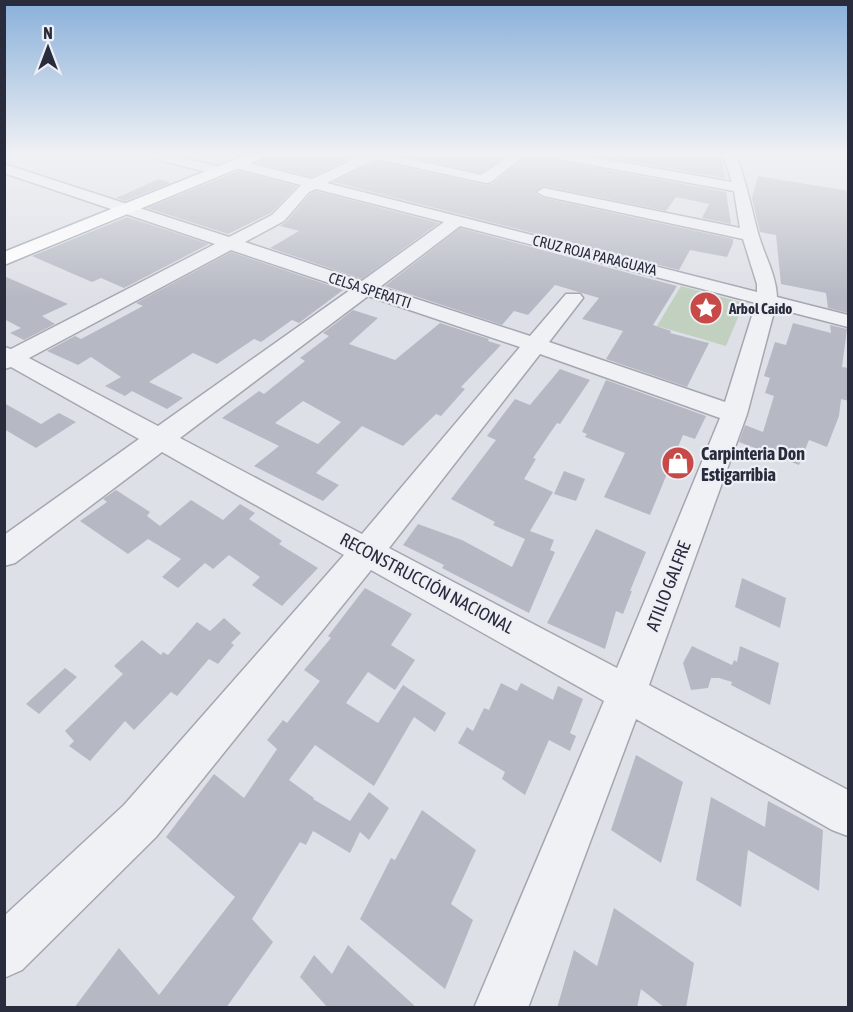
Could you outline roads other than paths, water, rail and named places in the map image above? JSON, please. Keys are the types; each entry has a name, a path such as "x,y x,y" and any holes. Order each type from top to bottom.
{"main road":[{"path":"7,256 143,202"}],"street":[{"name":"CELSA SPERATTI","path":"106,202 366,288 734,414"},
{"path":"7,358 278,218 292,202"},
{"name":"CRUZ ROJA PARAGUAYA","path":"387,202 849,321"},
{"path":"593,202 750,235"},
{"name":"ATILIO GALFRE","path":"501,1008 627,692 734,414 767,299 767,284 750,235 744,202"},
{"path":"4,554 458,220"},
{"path":"4,952 140,821 367,551 573,298"},
{"name":"RECONSTRUCCIÓN NACIONAL","path":"7,358 849,814"}],"place":[{"name":"Arbol Caido","path":"706,308"},
{"name":"Carpinteria Don Estigarribia","path":"678,463"}]}
